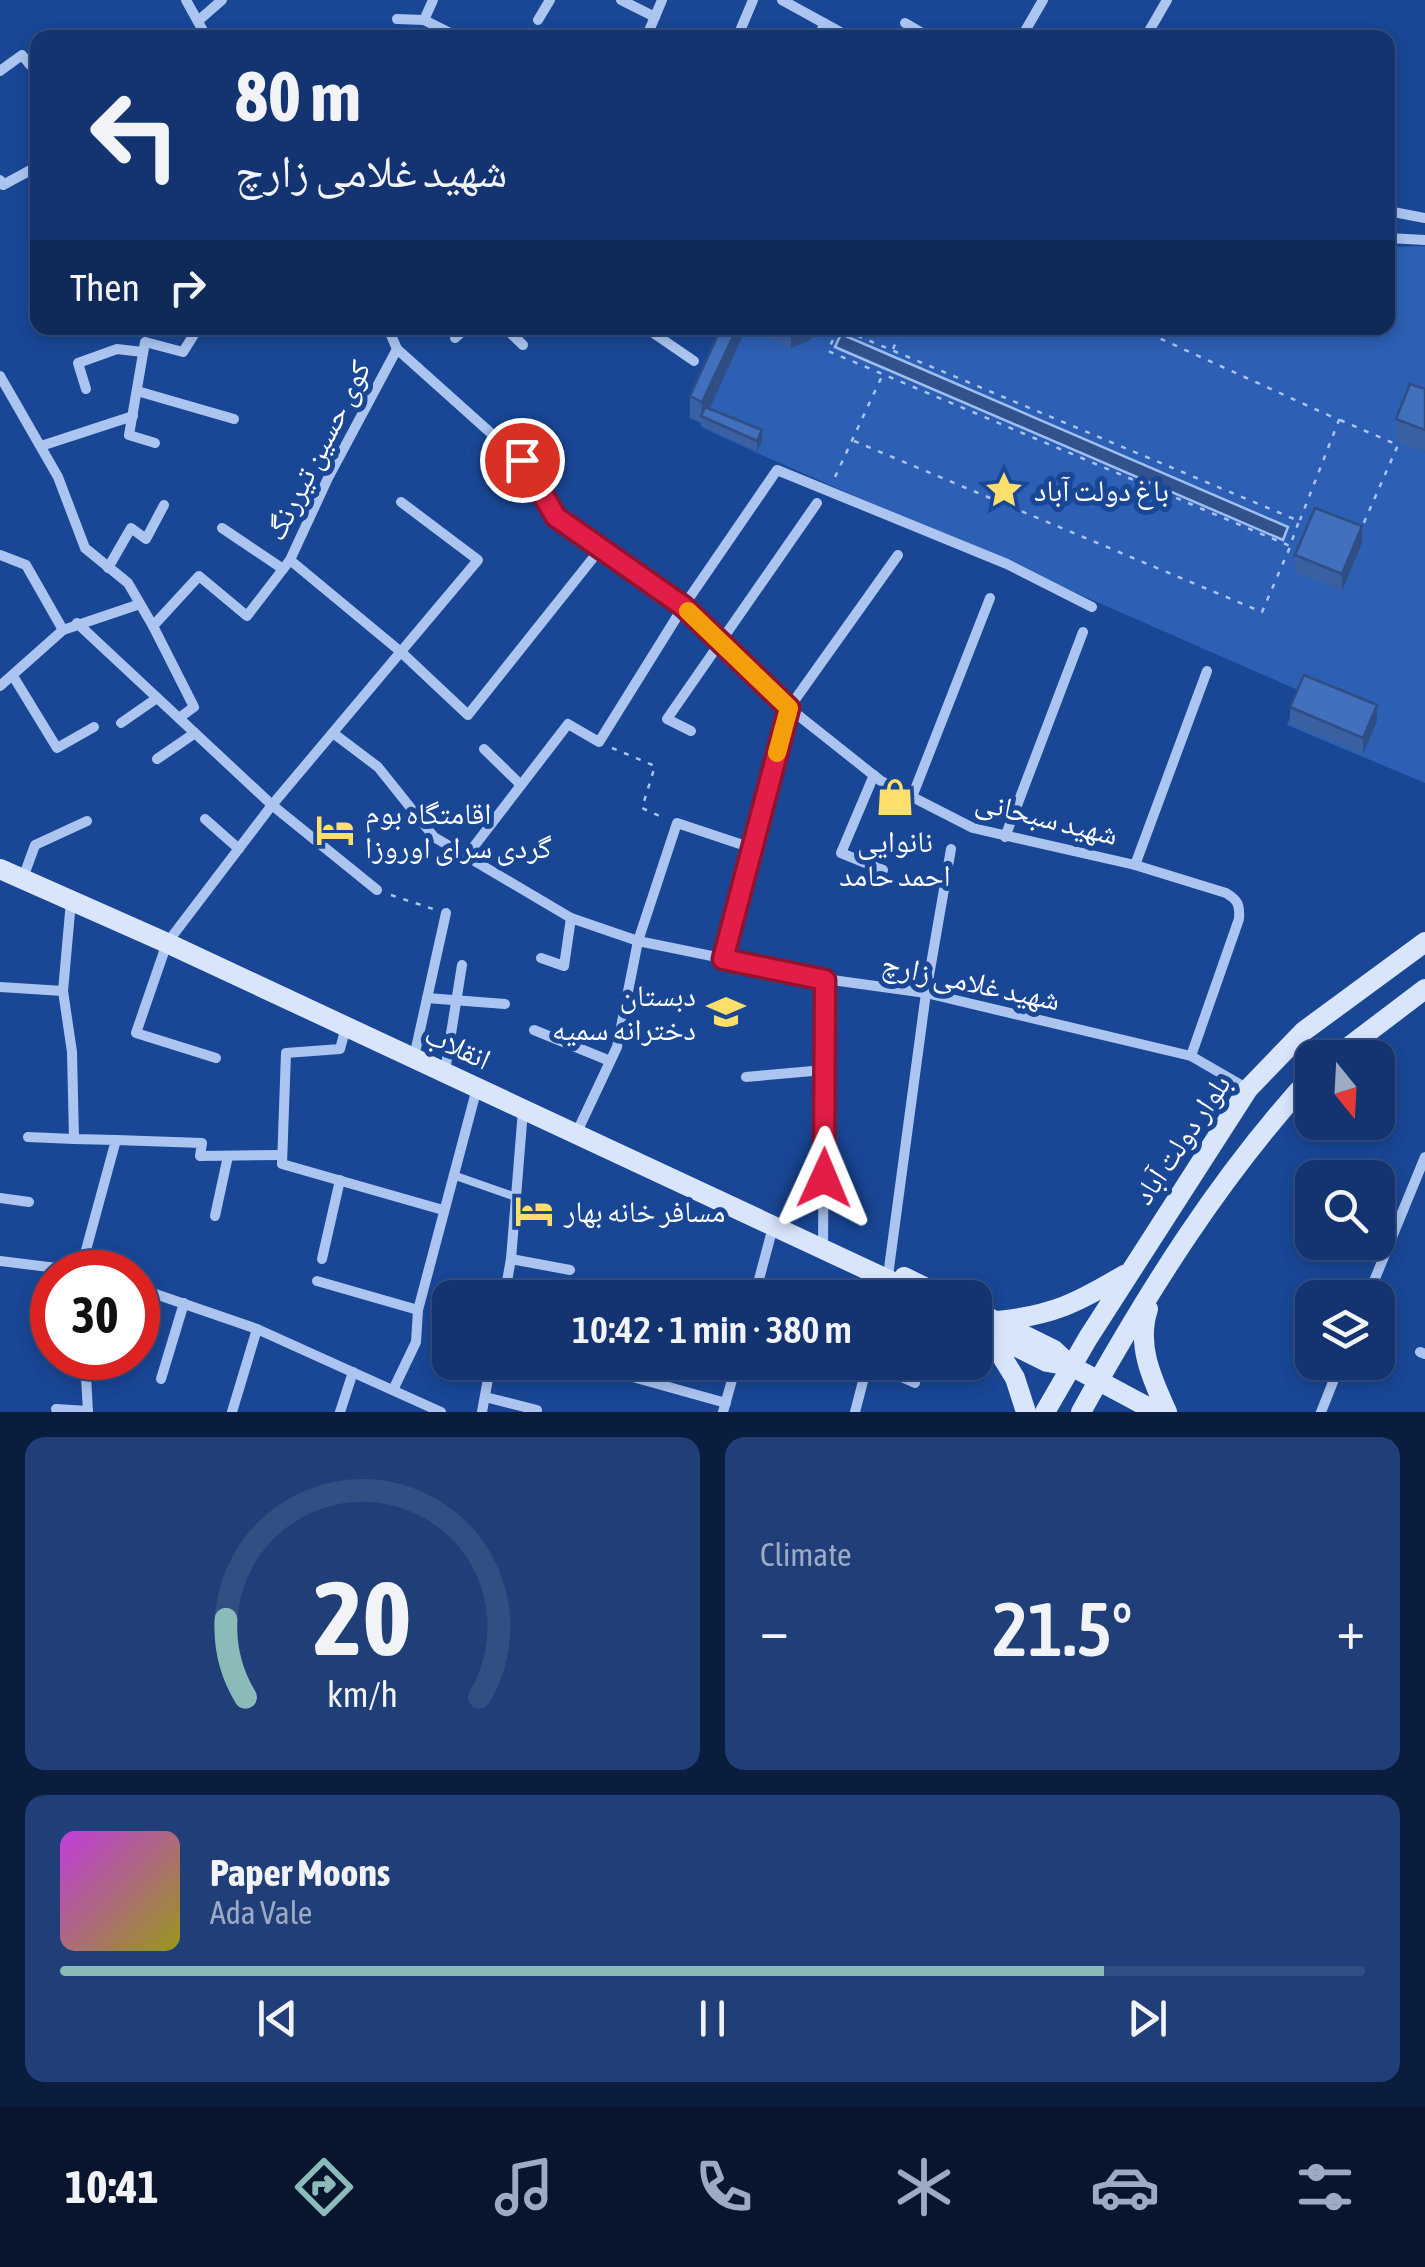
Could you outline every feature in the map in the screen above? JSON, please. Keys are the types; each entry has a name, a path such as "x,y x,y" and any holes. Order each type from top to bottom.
{"main road":[{"name":"انقلاب","path":"0,869 168,943 823,1249 873,1280"},
{"name":"بلوار دولت آباد","path":"1045,1412 1242,1097 1304,1031 1425,942"},
{"path":"1358,1040 1425,989"},
{"name":"بلوار دولت آباد","path":"1080,1412 1156,1284 1270,1123 1295,1095"},
{"path":"1242,1097 1237,1120 1242,1125 1255,1128 1270,1123"},
{"path":"992,1326 1062,1309 1130,1272"},
{"path":"1156,1284 1142,1327 1144,1347 1166,1412"},
{"path":"992,1330 1047,1362 1071,1366 1157,1412"},
{"path":"992,1338 1015,1378 1026,1412"}],"street":[{"path":"186,0 203,30"},
{"path":"198,21 222,0"},
{"path":"424,20 434,0"},
{"path":"538,20 550,0"},
{"path":"621,0 655,17"},
{"path":"649,30 662,0"},
{"path":"740,30 753,0"},
{"path":"782,0 837,30"},
{"path":"1026,30 1043,0"},
{"path":"1150,30 1167,0"},
{"path":"396,19 424,20 444,30"},
{"path":"822,30 824,23"},
{"path":"905,23 918,30"},
{"path":"0,70 22,55 30,66"},
{"path":"0,180 3,185 30,170"},
{"path":"1395,212 1425,218"},
{"path":"1395,238 1425,240"},
{"path":"155,443 129,435 145,342 182,352 193,335"},
{"path":"391,335 397,349"},
{"path":"455,338 458,335"},
{"path":"513,335 523,344"},
{"path":"656,335 694,361"},
{"path":"86,390 78,364 118,349 143,352"},
{"name":"کوی حسین تیررنگ","path":"153,626 199,576 247,616 287,564 397,349 522,460 556,517 683,606"},
{"path":"1,379 58,477 85,548 128,582 153,626 194,707 179,718"},
{"path":"137,390 234,419"},
{"path":"40,446 133,416"},
{"path":"465,858 568,724 599,742 683,606 777,470 1007,564 1092,607"},
{"path":"216,1058 136,1033 168,943 272,805 478,560 402,502"},
{"path":"691,731 667,718 818,503"},
{"path":"108,568 131,528 146,538 164,505"},
{"path":"222,528 287,564 401,652 468,715 601,548"},
{"path":"723,959 789,708 898,555"},
{"path":"1,556 26,565 62,630"},
{"path":"912,797 990,598"},
{"path":"0,686 62,630 140,604"},
{"name":"شهید سبحانی","path":"683,606 789,708 874,775 912,797 973,828 1135,864 1236,899 1239,919 1191,1056"},
{"path":"77,623 272,805 377,890"},
{"path":"1005,836 1083,632"},
{"path":"1135,864 1208,671"},
{"path":"12,676 57,748 94,727"},
{"path":"121,724 157,698"},
{"path":"157,759 195,733"},
{"name":"شهید غلامی زارچ","path":"333,733 378,767 434,837 570,918 638,941 825,980 926,993 1191,1056"},
{"path":"484,749 521,785"},
{"path":"874,775 842,853 884,870"},
{"path":"205,820 238,849"},
{"path":"22,879 36,845 87,821"},
{"path":"576,1134 617,1047 638,941 677,823 752,848"},
{"path":"888,1280 926,993 951,849"},
{"path":"72,901 63,991 72,1052 74,1139"},
{"path":"414,1058 446,913"},
{"path":"541,958 564,966 570,918"},
{"path":"445,1072 462,965"},
{"path":"823,1249 825,980"},
{"path":"0,987 63,991"},
{"path":"427,998 504,1004"},
{"path":"346,1026 340,1049 286,1054 282,1164 443,1210"},
{"path":"534,1030 610,1061"},
{"path":"1191,1056 1242,1097"},
{"path":"746,1077 824,1070"},
{"path":"394,1390 416,1342 418,1310 477,1087"},
{"path":"507,1280 523,1109"},
{"path":"28,1137 202,1143 200,1156 282,1155"},
{"path":"88,1250 116,1140"},
{"path":"215,1216 228,1156"},
{"path":"1375,1280 1425,1157"},
{"path":"322,1259 340,1180"},
{"path":"0,1198 30,1202"},
{"path":"759,1280 773,1226"},
{"path":"511,1260 570,1270"},
{"path":"0,1261 30,1265"},
{"path":"317,1281 418,1310"},
{"path":"160,1295 257,1329 441,1412"},
{"path":"161,1379 184,1303"},
{"path":"232,1412 257,1329"},
{"path":"340,1412 353,1372"},
{"path":"56,1409 88,1411 86,1380"},
{"path":"482,1412 488,1380"},
{"path":"640,1380 724,1408 731,1380"},
{"path":"856,1412 864,1380"},
{"path":"907,1380 914,1383"},
{"path":"1320,1412 1333,1380"},
{"path":"485,1398 537,1410"}],"lane":[{"path":"453,1175 516,1197"}],"path":[{"path":"836,335 828,352 1290,546"},
{"path":"856,335 1299,521"},
{"path":"892,350 899,335"},
{"path":"1152,335 1398,445 1356,540"},
{"path":"828,489 883,375"},
{"path":"854,441 1262,612 1338,420"},
{"path":"599,742 655,766 642,808 677,823"},
{"path":"377,890 446,913"}],"shaded area":[{"name":"باغ دولت آباد","path":"1425,246 1425,411 1396,440 1425,452 1425,783 1287,725 1300,691 757,453 701,427 757,452 761,441 705,418 743,335 841,335 836,347 1283,539 1288,527 843,335 1395,335 1395,247"},
{"path":"728,335 729,335 702,423 689,418"},
{"path":"843,335 1288,527 1283,540 835,347"}],"building":[{"path":"718,335 734,335 702,402 690,396"},
{"path":"1410,384 1425,389 1425,430 1396,419"},
{"path":"705,407 762,430 757,441 701,416"},
{"path":"1315,508 1362,526 1342,574 1295,555"},
{"path":"1304,675 1377,705 1363,738 1290,707"}],"slow traffic":[{"path":"688,611 789,708 777,753"}],"place":[{"name":"باغ دولت آباد","path":"1004,490"},
{"name":"نانوایی احمد حامد","path":"895,797"},
{"name":"اقامتگاه بوم گردی سرای اوروزا","path":"335,830"},
{"name":"دبستان دخترانه سمیه","path":"726,1012"},
{"name":"مسافر خانه بهار","path":"534,1211"}],"route":[{"path":"522,460 556,517 683,606 789,708 723,959 825,980 824,1178"}]}
